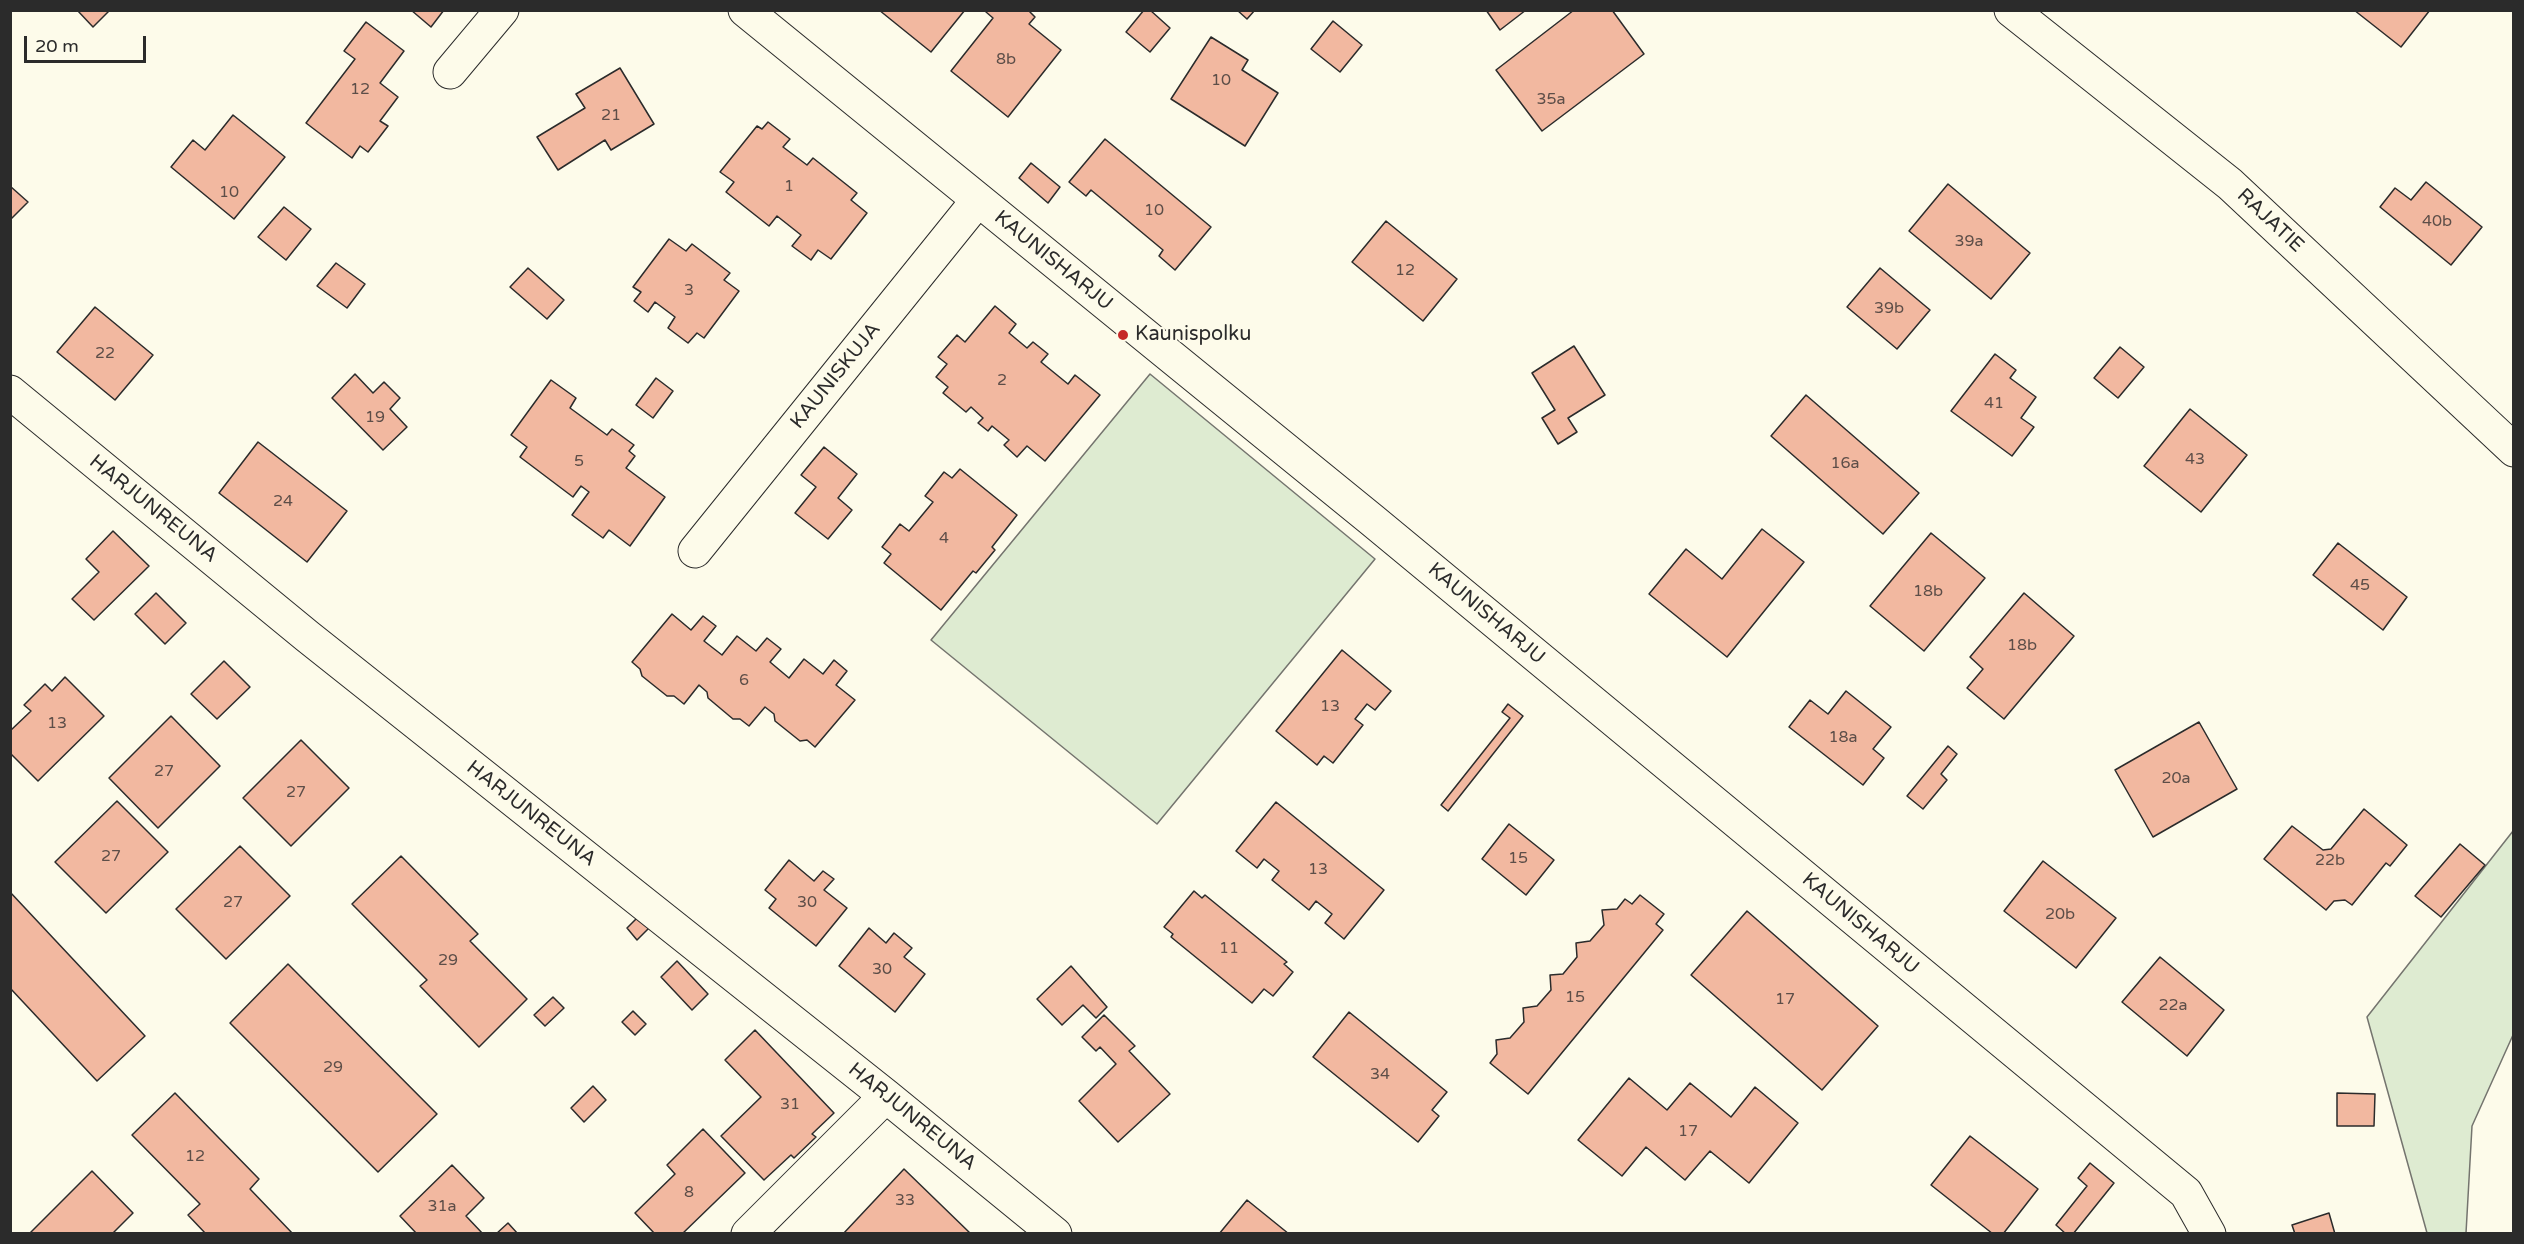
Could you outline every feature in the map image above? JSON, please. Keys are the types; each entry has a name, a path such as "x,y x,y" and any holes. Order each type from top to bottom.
{"street":[{"path":"450,72 502,10"},
{"name":"KAUNISHARJU","path":"745,10 1372,520 2186,1193 2209,1233"},
{"name":"RAJATIE","path":"2012,10 2230,184 2514,450"},
{"name":"KAUNISKUJA","path":"694,551 978,200"},
{"name":"HARJUNREUNA","path":"10,392 307,636 1055,1233"},
{"path":"748,1233 886,1096"}],"green space":[{"path":"1150,374 1375,559 1157,824 931,640"},
{"path":"2513,831 2513,1035 2472,1126 2466,1233 2427,1233 2367,1017"}],"building":[{"path":"77,10 110,10 93,27"},
{"path":"411,10 444,10 431,27"},
{"path":"879,10 965,10 931,52"},
{"path":"987,10 1028,10 1035,17 1029,24 1061,50 1008,117 951,71 993,18 986,12"},
{"path":"1144,10 1150,10 1170,28 1150,52 1126,32"},
{"path":"1237,10 1255,10 1247,19"},
{"path":"1486,10 1526,10 1500,30"},
{"path":"1574,10 1612,10 1644,54 1542,131 1496,70"},
{"path":"2354,10 2430,10 2401,47"},
{"path":"1333,21 1362,45 1340,72 1311,49"},
{"path":"366,22 404,51 380,83 398,97 380,121 388,126 368,152 360,146 352,158 306,123 355,59 344,51"},
{"path":"1211,37 1248,60 1242,70 1278,93 1245,146 1171,99"},
{"path":"620,68 654,124 611,150 605,140 558,170 537,137 585,108 576,94"},
{"path":"233,115 285,157 234,219 171,167 193,140 205,150"},
{"path":"768,122 790,139 783,147 807,165 813,158 857,193 851,200 867,213 831,259 818,250 811,260 792,246 801,235 777,216 769,226 726,192 734,182 720,172 757,126 762,129"},
{"path":"1105,139 1211,227 1175,270 1159,256 1163,250 1091,190 1086,196 1069,182"},
{"path":"1031,163 1060,187 1048,203 1019,178"},
{"path":"2426,182 2482,227 2451,265 2380,207 2395,188 2411,200"},
{"path":"1948,184 2030,253 1991,299 1909,231"},
{"path":"10,186 28,202 10,220"},
{"path":"284,207 311,229 286,260 258,237"},
{"path":"1386,221 1457,279 1423,321 1352,262"},
{"path":"669,239 686,251 692,244 730,273 724,280 739,291 704,338 697,333 688,343 668,328 675,317 655,302 648,312 634,301 641,292 633,287"},
{"path":"336,263 365,284 347,308 317,286"},
{"path":"528,268 564,300 547,319 510,287"},
{"path":"1880,268 1930,310 1897,349 1847,307"},
{"path":"995,306 1016,324 1009,333 1027,348 1033,342 1048,354 1041,362 1068,384 1075,375 1100,395 1045,461 1027,446 1017,457 1004,445 1009,440 992,426 988,431 978,423 983,418 971,407 966,412 943,393 948,387 936,377 947,364 938,357 957,335 965,342"},
{"path":"95,307 153,355 115,400 57,352"},
{"path":"1574,346 1605,395 1568,418 1577,432 1558,444 1542,418 1555,410 1532,373"},
{"path":"2120,347 2144,367 2118,398 2094,378"},
{"path":"1995,354 2016,370 2010,378 2036,397 2021,418 2034,427 2012,456 1951,411"},
{"path":"355,374 373,393 384,382 400,398 390,409 407,427 383,450 332,398"},
{"path":"656,378 673,391 653,418 636,405"},
{"path":"551,380 576,398 570,408 607,435 612,429 634,445 629,451 635,456 626,468 665,497 630,546 609,530 603,538 572,515 589,492 581,486 573,497 520,457 527,447 511,435"},
{"path":"1806,395 1919,493 1883,534 1771,436"},
{"path":"2190,409 2247,455 2201,512 2144,466"},
{"path":"258,442 347,511 307,562 219,493"},
{"path":"824,447 857,474 838,498 852,510 828,539 795,513 816,487 801,475"},
{"path":"960,469 1017,515 992,547 995,550 976,573 973,571 941,610 884,563 891,554 882,547 900,524 909,531 933,502 925,496 944,472 952,478"},
{"path":"1762,529 1804,562 1727,657 1649,594 1686,549 1722,579"},
{"path":"113,531 149,566 94,620 72,599 99,572 86,559"},
{"path":"1931,533 1985,578 1924,651 1870,606"},
{"path":"2338,543 2407,597 2383,630 2313,575"},
{"path":"156,593 186,623 165,644 135,614"},
{"path":"2024,593 2074,636 2004,719 1967,688 1983,669 1970,657"},
{"path":"672,614 691,630 703,616 716,626 704,641 722,655 737,636 756,651 767,638 781,649 770,662 789,678 804,659 823,674 834,660 847,671 836,685 855,700 815,747 807,740 800,741 775,721 774,714 765,707 749,726 740,719 733,719 708,698 707,692 699,685 684,704 674,696 667,696 642,676 640,669 632,662"},
{"path":"1342,650 1391,691 1375,710 1367,704 1355,719 1363,725 1333,763 1324,756 1317,765 1276,731"},
{"path":"224,661 250,687 217,719 191,694"},
{"path":"65,677 104,716 38,781 10,753 10,731 31,711 24,705 45,684 52,691"},
{"path":"1846,691 1891,727 1873,749 1884,758 1863,785 1789,727 1810,700 1828,714"},
{"path":"1508,704 1523,716 1448,811 1441,805 1510,718 1502,712"},
{"path":"171,716 220,766 158,828 109,778"},
{"path":"2199,722 2237,789 2153,837 2115,770"},
{"path":"301,740 349,788 291,846 243,798"},
{"path":"1948,746 1957,754 1941,774 1947,780 1923,809 1907,796"},
{"path":"117,801 168,852 106,913 55,862"},
{"path":"1276,802 1384,890 1344,939 1325,923 1332,914 1316,901 1309,910 1272,880 1279,871 1264,859 1257,868 1236,851"},
{"path":"2364,809 2407,845 2390,866 2386,863 2352,905 2345,900 2334,901 2326,910 2264,859 2292,826 2323,850 2331,849"},
{"path":"1509,824 1554,860 1526,895 1482,859"},
{"path":"2460,844 2485,865 2441,917 2415,896"},
{"path":"240,846 290,896 226,959 176,909"},
{"path":"401,856 478,934 470,941 527,999 479,1047 420,986 427,980 352,904"},
{"path":"789,860 814,881 823,871 834,879 824,890 847,908 816,946 769,908 776,899 765,890"},
{"path":"2043,861 2116,918 2076,968 2004,911"},
{"path":"1194,891 1202,898 1205,895 1287,962 1284,964 1293,972 1273,996 1264,989 1252,1003 1171,937 1173,934 1164,927"},
{"path":"10,892 145,1036 97,1081 10,988"},
{"path":"1640,895 1664,914 1656,924 1663,930 1528,1094 1490,1063 1497,1054 1496,1040 1510,1038 1524,1022 1523,1008 1537,1006 1551,990 1550,975 1563,974 1577,957 1576,943 1590,941 1604,925 1602,910 1617,909 1625,899 1632,904"},
{"path":"1747,911 1878,1026 1822,1090 1691,975"},
{"path":"639,916 650,927 637,940 627,928"},
{"path":"869,928 886,943 894,933 912,948 904,957 925,974 895,1012 839,966"},
{"path":"2160,957 2224,1010 2187,1056 2122,1002"},
{"path":"677,961 708,994 692,1010 661,977"},
{"path":"288,964 437,1114 378,1172 230,1023"},
{"path":"1071,966 1107,1007 1096,1018 1083,1005 1062,1025 1037,999"},
{"path":"553,997 564,1008 545,1026 534,1015"},
{"path":"633,1011 646,1024 635,1035 622,1022"},
{"path":"1349,1012 1447,1092 1432,1110 1439,1116 1418,1142 1313,1057"},
{"path":"1104,1015 1135,1046 1129,1051 1170,1094 1118,1142 1079,1101 1116,1064 1100,1047 1096,1051 1082,1037"},
{"path":"755,1030 834,1113 812,1134 816,1137 794,1158 791,1155 764,1180 721,1136 761,1097 725,1060"},
{"path":"1629,1078 1667,1110 1690,1083 1731,1117 1755,1087 1798,1123 1749,1183 1710,1151 1685,1180 1646,1147 1622,1176 1578,1140"},
{"path":"593,1086 606,1100 584,1122 571,1108"},
{"path":"175,1093 259,1179 250,1189 293,1234 206,1234 188,1215 200,1204 132,1135"},
{"path":"2337,1093 2375,1094 2374,1126 2337,1126"},
{"path":"703,1129 745,1173 682,1234 655,1234 635,1213 675,1174 667,1165"},
{"path":"1970,1136 2038,1189 2003,1234 1993,1234 1931,1185"},
{"path":"2090,1163 2114,1183 2073,1234 2066,1234 2056,1225 2087,1186 2078,1178"},
{"path":"452,1165 484,1198 466,1216 483,1234 417,1234 400,1216"},
{"path":"904,1169 971,1234 843,1234"},
{"path":"92,1171 133,1213 112,1234 29,1234"},
{"path":"1247,1200 1289,1234 1219,1234"},
{"path":"2329,1213 2335,1234 2295,1234 2292,1225"},
{"path":"508,1223 518,1234 496,1234"}],"place":[{"name":"Kaunispolku","path":"1123,335"}]}
